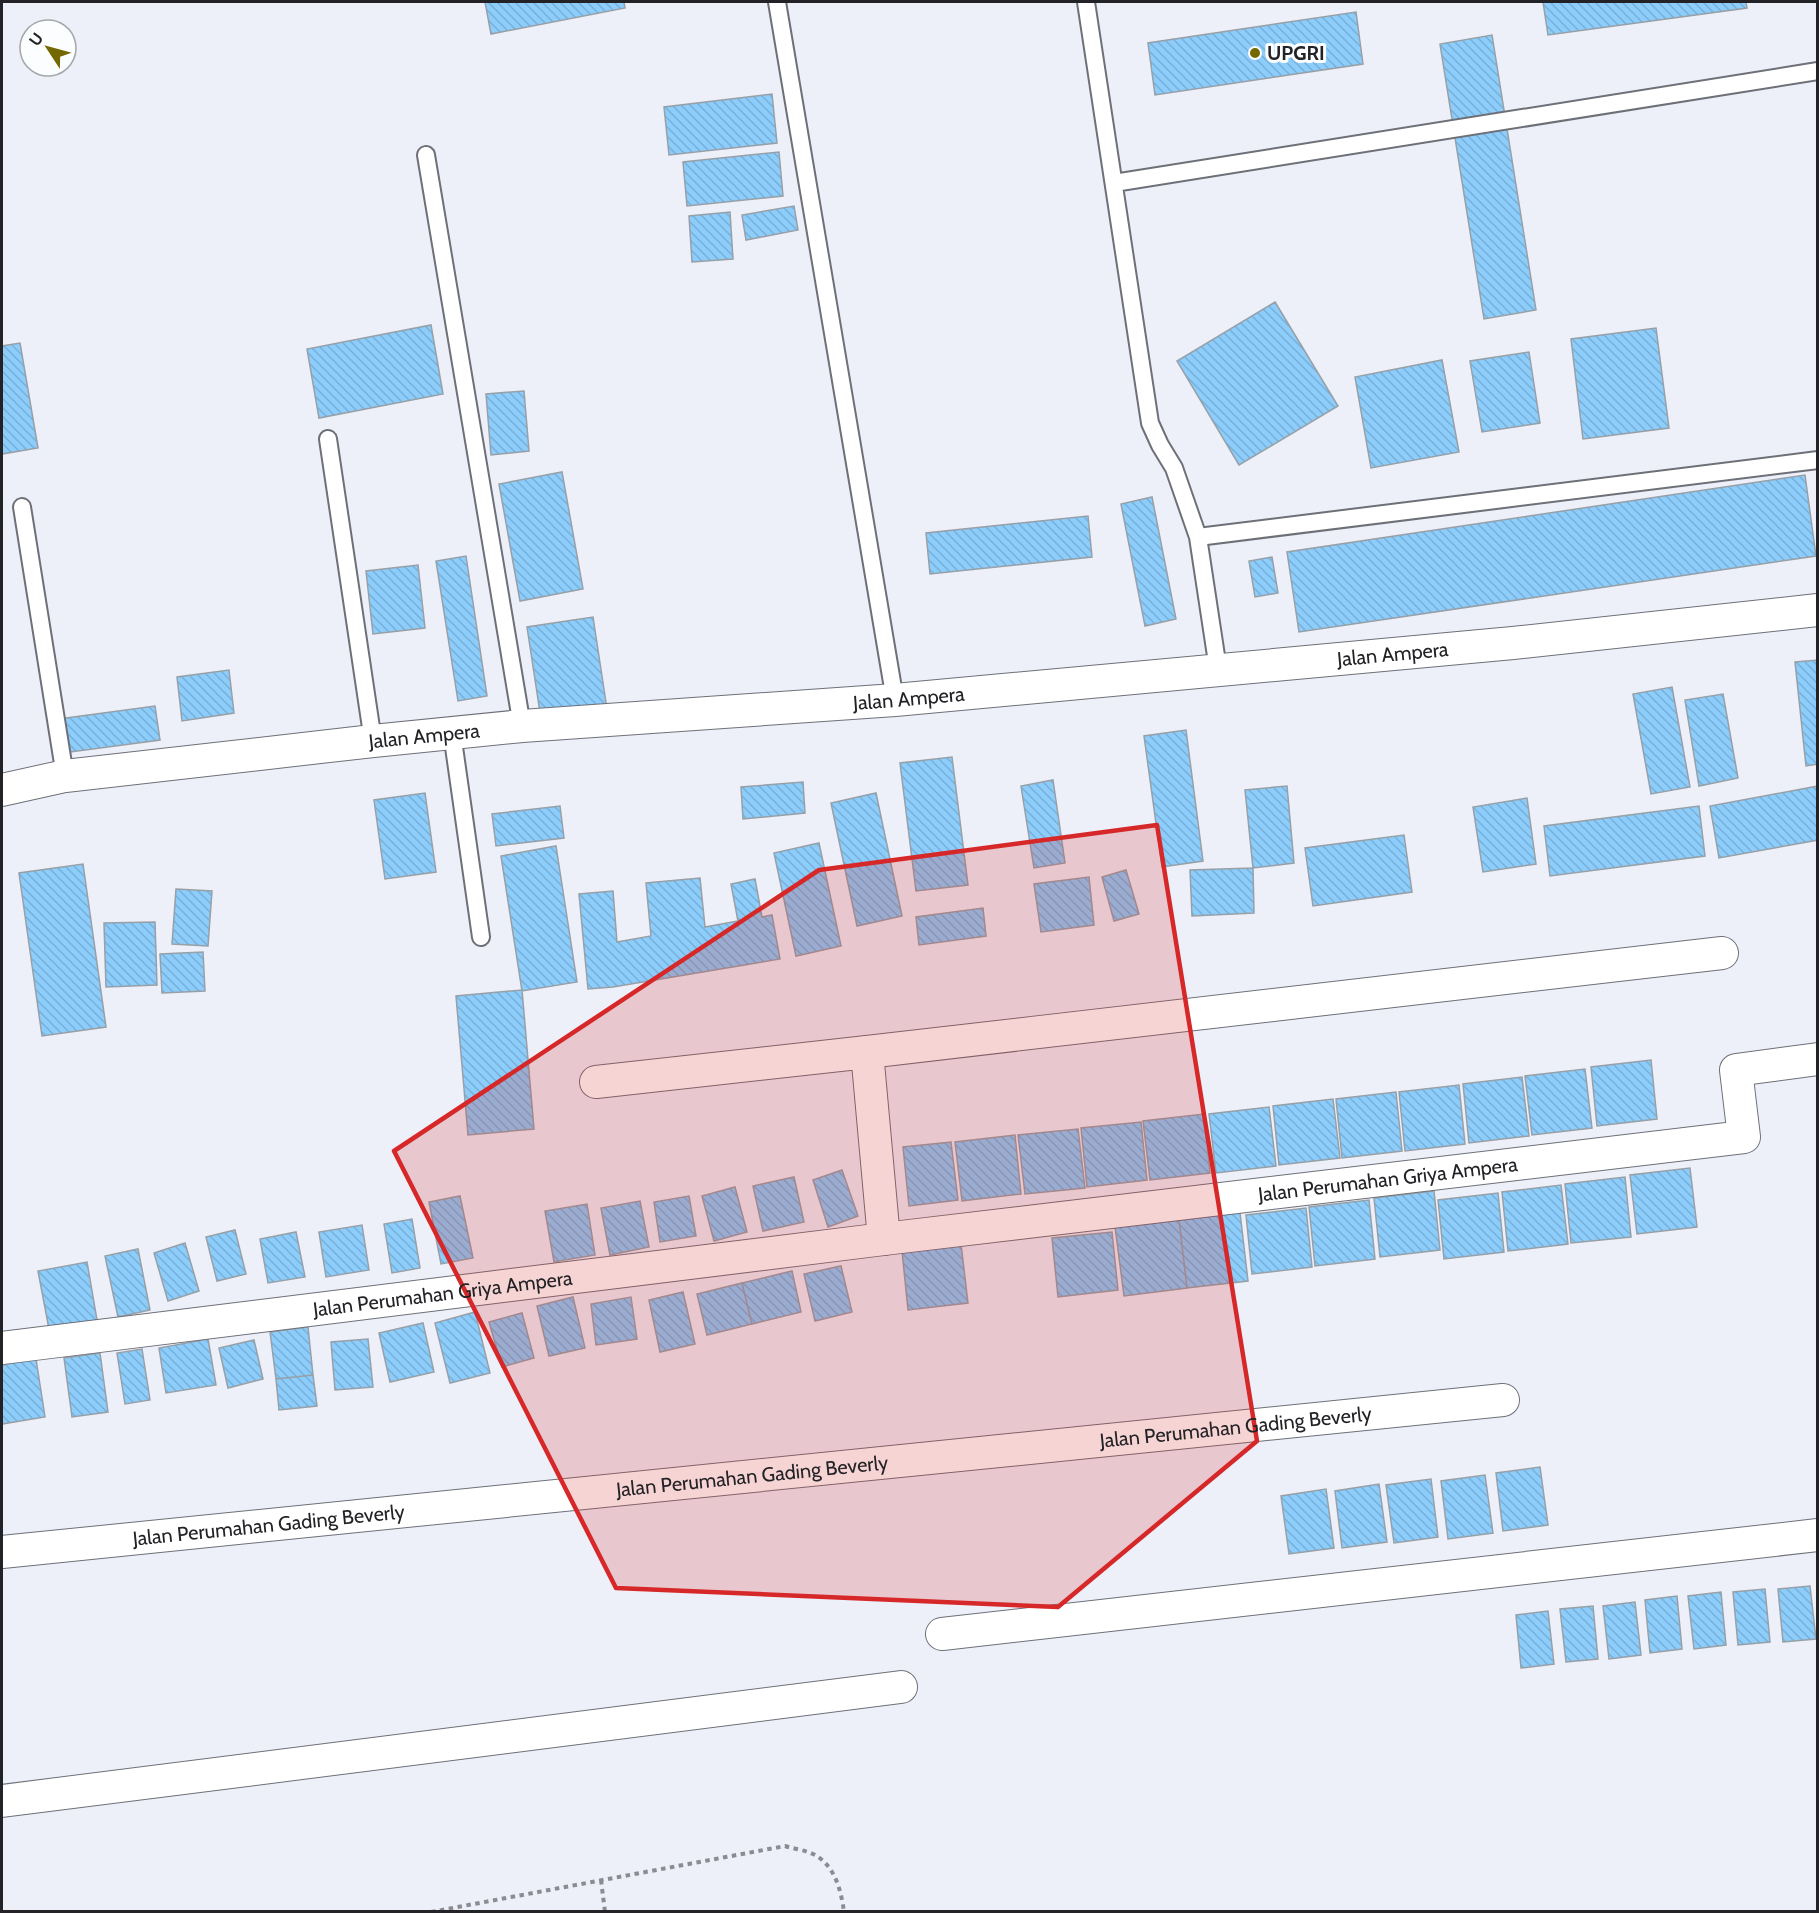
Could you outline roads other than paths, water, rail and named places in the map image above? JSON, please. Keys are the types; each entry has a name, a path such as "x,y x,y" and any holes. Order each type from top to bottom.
{"street":[{"name":"Jalan Ampera","path":"2,790 65,776 522,726 895,700 1513,643 1818,610"},
{"path":"596,1082 1722,953"},
{"path":"867,1052 884,1239"},
{"name":"Jalan Perumahan Griya Ampera","path":"2,1348 884,1239 1744,1137 1736,1070 1818,1059"},
{"name":"Jalan Perumahan Gading Beverly","path":"2,1552 1503,1400"},
{"path":"942,1634 1818,1535"},
{"path":"2,1801 901,1686"}],"lane":[{"path":"777,2 895,700"},
{"path":"1086,2 1150,423 1174,468 1197,537 1218,669"},
{"path":"1114,183 1818,71"},
{"path":"426,154 522,726"},
{"path":"328,439 373,741"},
{"path":"1197,537 1818,460"},
{"path":"22,507 65,776"},
{"path":"452,733 481,937"}],"place":[{"name":"UPGRI","path":"1255,53"}]}
